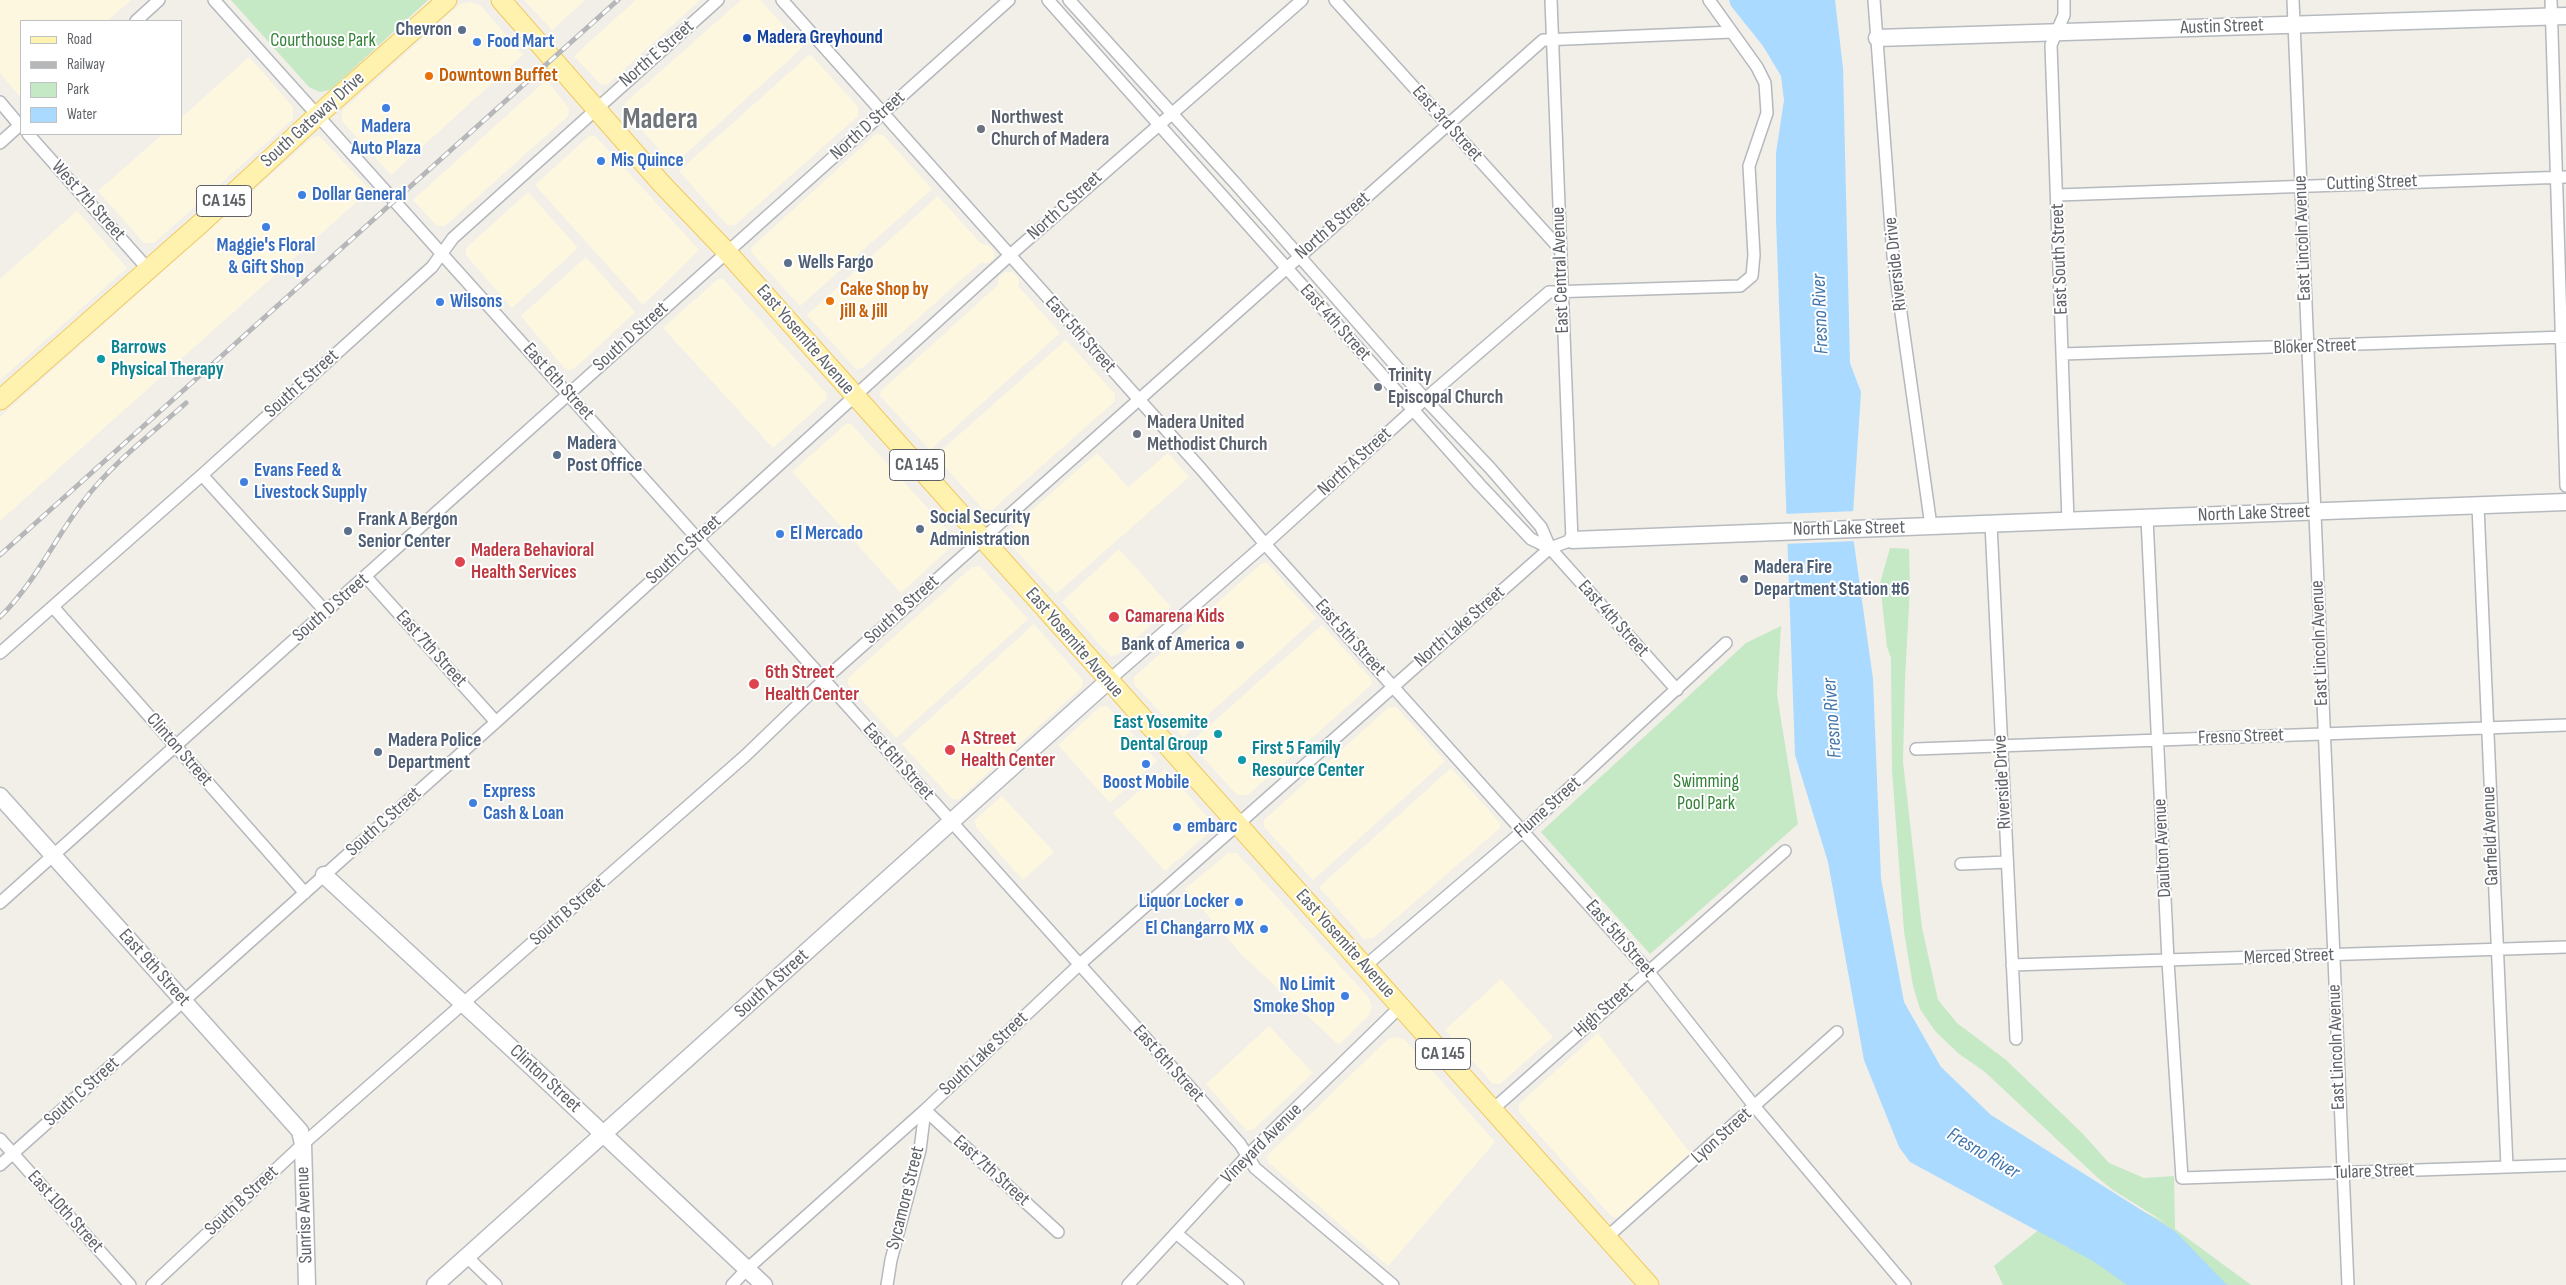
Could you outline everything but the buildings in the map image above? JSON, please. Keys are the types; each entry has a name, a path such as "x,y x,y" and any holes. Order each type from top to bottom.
{"main road":[{"name":"South Gateway Drive","path":"0,400 200,224 318,114 447,0"},
{"name":"East Yosemite Avenue","path":"501,0 661,183 726,251 1648,1285"}],"street":[{"path":"137,20 159,0"},
{"name":"East 6th Street","path":"214,0 377,179 1080,964 1240,1144 1265,1179 1393,1285"},
{"name":"North E Street","path":"596,108 718,0"},
{"name":"East 5th Street","path":"782,0 1265,544 1648,971 1755,1107 1905,1285"},
{"name":"North D Street","path":"726,251 1009,0"},
{"name":"East 4th Street","path":"1048,0 1412,410 1531,539 1550,548"},
{"name":"East 4th Street","path":"1069,0 1300,256 1425,399 1491,469 1541,527 1550,548 1677,690"},
{"name":"North C Street","path":"854,396 1170,113 1302,0"},
{"name":"East 3rd Street","path":"1335,0 1560,249"},
{"name":"East Central Avenue","path":"1551,0 1572,540"},
{"path":"1709,0 1732,32"},
{"name":"Riverside Drive","path":"1874,0 1893,256 1931,526"},
{"name":"East South Street","path":"2064,0 2064,15 2052,45 2064,354 2068,521"},
{"name":"East Lincoln Avenue","path":"2293,0 2348,1285"},
{"path":"2556,11 2562,177 2566,486"},
{"name":"Austin Street","path":"1877,38 2294,25 2556,11"},
{"name":"North B Street","path":"982,538 1543,40 1552,38 1732,32"},
{"name":"North A Street","path":"1108,681 1265,544 1412,410 1549,292 1740,286 1752,276 1754,255 1749,166 1767,113 1767,98 1765,83 1757,67 1732,32"},
{"name":"West 7th Street","path":"0,102 20,124"},
{"name":"South E Street","path":"0,653 54,608 432,267 453,238 596,108"},
{"path":"0,143 20,129"},
{"name":"West 7th Street","path":"30,135 148,269"},
{"name":"Cutting Street","path":"2058,195 2562,177"},
{"name":"South D Street","path":"0,903 366,577 726,251"},
{"name":"Bloker Street","path":"2064,354 2564,337"},
{"name":"South C Street","path":"0,1164 496,722 854,396"},
{"path":"202,475 326,612"},
{"name":"North Lake Street","path":"1237,824 1550,548 1572,540 1781,530 2566,502"},
{"name":"Garfield Avenue","path":"2478,506 2507,1167"},
{"name":"Daulton Avenue","path":"2147,518 2168,961 2182,1178"},
{"name":"Riverside Drive","path":"1991,524 2016,1039"},
{"name":"South B Street","path":"152,1285 303,1144 745,756 825,679 982,538"},
{"name":"East 7th Street","path":"366,577 496,722"},
{"name":"Clinton Street","path":"54,608 305,893"},
{"name":"Flume Street","path":"1364,967 1522,831 1726,643"},
{"name":"South A Street","path":"434,1285 953,822 1108,681"},
{"name":"Fresno Street","path":"1916,749 2566,725"},
{"name":"East 9th Street","path":"0,796 300,1131 303,1144"},
{"name":"South Lake Street","path":"732,1285 746,1269 925,1110 1080,964 1237,824"},
{"name":"High Street","path":"1492,1110 1785,851"},
{"path":"1961,864 2007,862"},
{"name":"Clinton Street","path":"324,875 764,1285"},
{"name":"Merced Street","path":"2012,966 2566,947"},
{"name":"Vineyard Avenue","path":"1128,1285 1247,1156 1400,1007"},
{"name":"Lyon Street","path":"1606,1238 1837,1032"},
{"name":"East 7th Street","path":"925,1110 1058,1232"},
{"name":"Sycamore Street","path":"887,1285 890,1260 920,1150 925,1110"},
{"name":"East 10th Street","path":"0,1139 130,1285"},
{"name":"Sunrise Avenue","path":"303,1144 306,1285"},
{"name":"Tulare Street","path":"2182,1178 2566,1165"},
{"path":"1176,1233 1238,1285"},
{"path":"466,1256 496,1285"}],"shaded area":[{"path":"0,0 131,0 108,20 20,20 20,97 0,73"},
{"path":"524,0 585,0 552,30"},
{"path":"636,0 700,0 608,84 601,85 574,56"},
{"path":"741,0 760,0 803,47 673,165 626,112 625,103"},
{"path":"471,2 481,6 523,55 391,175 342,121 342,111 460,4"},
{"path":"810,54 858,107 858,116 735,225 727,225 679,171"},
{"path":"249,57 293,107 293,119 154,243 144,243 98,191 162,135 182,135 182,117"},
{"path":"546,80 569,108 568,116 445,226 437,226 413,200"},
{"path":"876,134 883,135 932,189 800,306 752,253 751,248"},
{"path":"319,136 370,190 0,521 0,417 312,138"},
{"path":"589,136 595,136 699,250 643,305 535,185"},
{"path":"528,192 578,248 512,308 466,255 466,248"},
{"path":"938,196 981,244 988,245 994,251 994,258 988,263 980,263 862,368 856,369 807,315"},
{"path":"77,211 127,268 0,380 0,279"},
{"path":"586,257 635,312 574,369 566,370 521,316"},
{"path":"1005,272 1013,272 1019,279 1018,286 1060,333 930,450 880,396 881,391 998,285 999,277"},
{"path":"718,279 723,279 826,393 827,399 773,448 663,328"},
{"path":"1066,340 1115,394 1115,401 992,510 984,510 935,456"},
{"path":"846,424 851,424 954,537 953,545 901,593 792,472"},
{"path":"1097,453 1128,487 1168,453 1189,477 1056,594 1006,540 1006,533"},
{"path":"1119,549 1171,607 1117,655 1110,656 1062,602"},
{"path":"1267,563 1316,618 1183,737 1134,684 1134,677 1261,564"},
{"path":"980,566 1028,619 896,738 848,684 848,678 972,567"},
{"path":"1034,624 1083,680 1082,687 958,800 951,798 902,744"},
{"path":"1322,625 1372,680 1371,685 1248,795 1237,795 1190,743"},
{"path":"1101,706 1107,706 1157,761 1110,803 1058,745"},
{"path":"1389,707 1396,707 1445,761 1313,880 1264,827 1264,820"},
{"path":"1451,768 1500,823 1500,828 1373,938 1364,939 1319,887"},
{"path":"1165,769 1207,817 1210,824 1208,833 1165,871 1113,813"},
{"path":"1002,796 1054,852 1023,880 976,827 975,820"},
{"path":"1228,853 1237,853 1369,998 1372,1007 1369,1015 1339,1045 1242,955 1185,889"},
{"path":"1501,979 1553,1037 1500,1084 1493,1084 1445,1030"},
{"path":"1269,1026 1313,1073 1254,1129 1247,1131 1206,1084"},
{"path":"1598,1033 1690,1153 1619,1217 1612,1217 1519,1112 1519,1104"},
{"path":"1396,1037 1405,1040 1495,1142 1388,1266 1269,1163 1267,1159 1268,1155 1388,1039"}],"green space":[{"name":"Courthouse Park","path":"231,0 428,0 330,90 320,92 309,87"},
{"path":"1890,548 1909,549 1910,588 1903,762 1922,928 1938,1000 1957,1023 2006,1060 2082,1133 2109,1163 2144,1178 2174,1176 2175,1229 2251,1285 2003,1285 1994,1266 2093,1186 2166,1223 2113,1190 2098,1178 1985,1072 1958,1053 1935,1031 1920,1009 1913,986 1904,931 1892,770 1891,658 1887,647 1880,583"},
{"name":"Swimming Pool Park","path":"1781,626 1777,695 1798,824 1650,954 1541,832 1746,643"}],"water":[{"name":"Fresno River","path":"1729,0 1835,0 1843,68 1850,363 1861,392 1852,529 1873,679 1881,879 1904,1002 1941,1067 1991,1115 2176,1232 2227,1285 2127,1285 2093,1261 1910,1162 1899,1147 1864,1060 1828,862 1795,755 1776,219 1776,153 1784,100 1781,76 1763,46 1731,6"}],"pier":[{"path":"1856,511 1856,541 1784,544 1783,514"}],"railway":[{"path":"0,555 618,0"},
{"path":"0,617 23,590 72,517 105,475 186,403"}],"place":[{"name":"Chevron","path":"462,30"},
{"name":"Madera Greyhound","path":"747,38"},
{"name":"Food Mart","path":"477,42"},
{"name":"Downtown Buffet","path":"429,76"},
{"name":"Madera Auto Plaza","path":"386,108"},
{"name":"Northwest Church of Madera","path":"981,129"},
{"name":"Mis Quince","path":"601,161"},
{"name":"Dollar General","path":"302,195"},
{"name":"Maggie's Floral & Gift Shop","path":"266,227"},
{"name":"Wells Fargo","path":"788,263"},
{"name":"Cake Shop by Jill & Jill","path":"830,301"},
{"name":"Wilsons","path":"440,302"},
{"name":"Barrows Physical Therapy","path":"101,359"},
{"name":"Trinity Episcopal Church","path":"1378,387"},
{"name":"Madera United Methodist Church","path":"1137,434"},
{"name":"Madera Post Office","path":"557,455"},
{"name":"Evans Feed & Livestock Supply","path":"244,482"},
{"name":"Social Security Administration","path":"920,529"},
{"name":"Frank A Bergon Senior Center","path":"348,531"},
{"name":"El Mercado","path":"780,534"},
{"name":"Madera Behavioral Health Services","path":"460,562"},
{"name":"Madera Fire Department Station #6","path":"1744,579"},
{"name":"Camarena Kids","path":"1114,617"},
{"name":"Bank of America","path":"1240,645"},
{"name":"6th Street Health Center","path":"754,684"},
{"name":"East Yosemite Dental Group","path":"1218,734"},
{"name":"A Street Health Center","path":"950,750"},
{"name":"Madera Police Department","path":"378,752"},
{"name":"First 5 Family Resource Center","path":"1242,760"},
{"name":"Boost Mobile","path":"1146,764"},
{"name":"Express Cash & Loan","path":"473,803"},
{"name":"embarc","path":"1177,827"},
{"name":"Liquor Locker","path":"1239,902"},
{"name":"El Changarro MX","path":"1264,929"},
{"name":"No Limit Smoke Shop","path":"1345,996"}],"district":[{"name":"Madera","path":"660,121"}]}
